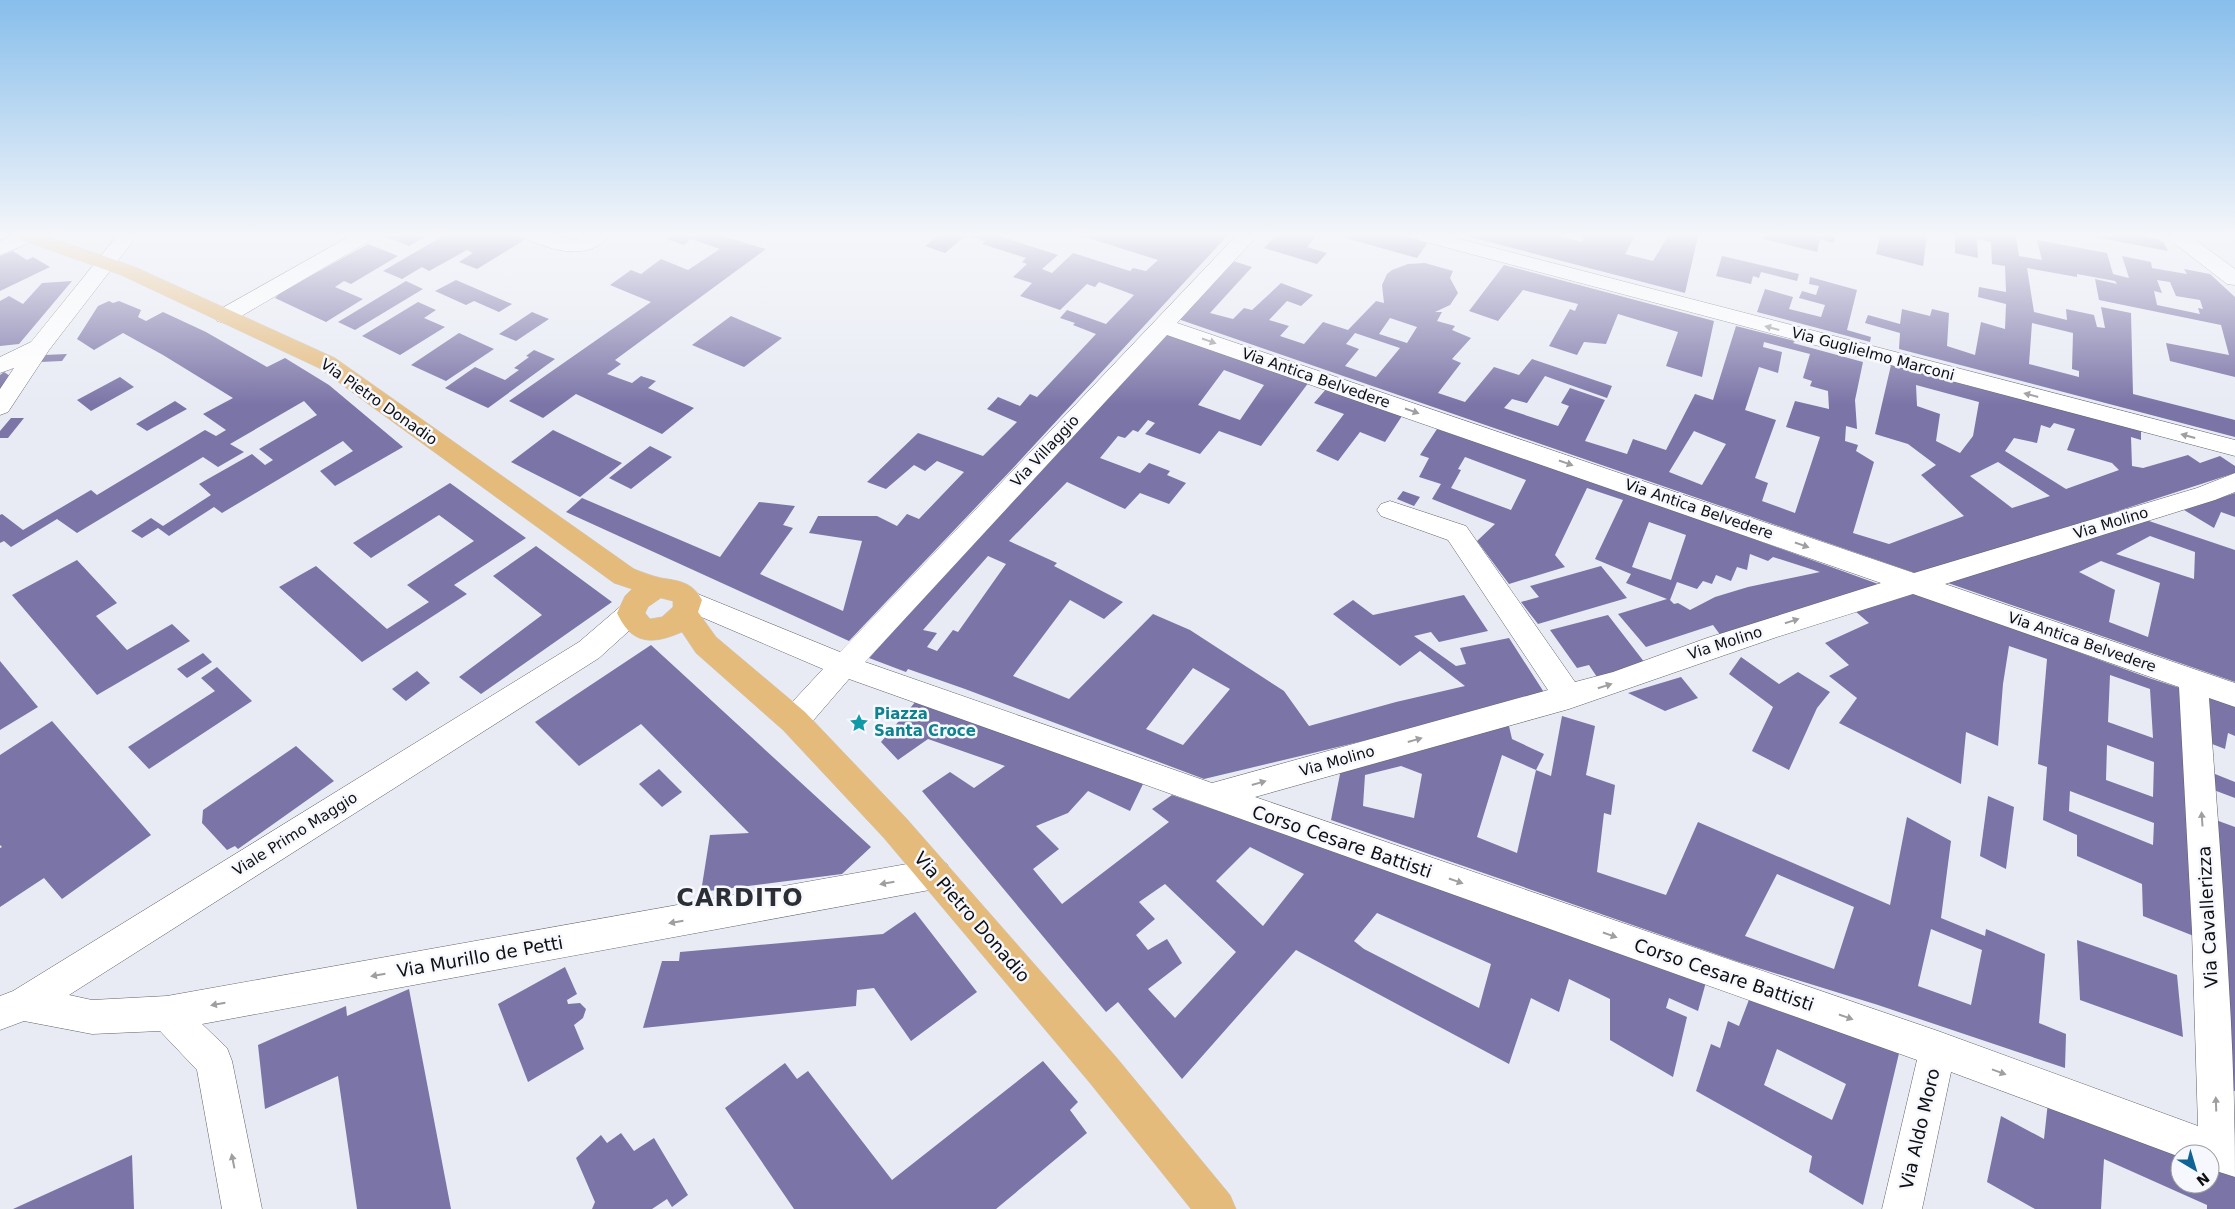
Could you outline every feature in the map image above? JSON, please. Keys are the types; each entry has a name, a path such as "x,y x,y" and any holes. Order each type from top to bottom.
{"main road":[{"name":"Via Pietro Donadio","path":"174,292 327,363 624,576 661,588"},
{"path":"624,576 642,619"},
{"path":"661,588 678,590 686,607 671,626 642,619 644,594 661,588"},
{"name":"Via Pietro Donadio","path":"686,607 706,645"},
{"name":"Via Pietro Donadio","path":"642,619 706,645 794,721 935,874 1103,1070 1216,1209"}],"street":[{"path":"0,407 40,346 81,292"},
{"path":"225,316 266,292"},
{"name":"Via Villaggio","path":"794,721 1194,292"},
{"name":"Via Guglielmo Marconi","path":"1641,292 2235,448"},
{"name":"Via Antica Belvedere","path":"1162,326 1666,497 2235,695"},
{"path":"0,366 40,346"},
{"name":"Via Molino","path":"1212,796 1618,682 1675,660 1910,583 2141,514 2235,482"},
{"path":"1390,510 1457,533 1569,697"},
{"name":"Corso Cesare Battisti","path":"686,607 844,666 1212,796 1938,1049 2227,1155"},
{"name":"Viale Primo Maggio","path":"12,1009 589,650 642,619"},
{"name":"Via Cavallerizza","path":"2193,681 2227,1155"},
{"name":"Via Murillo de Petti","path":"12,1009 92,1017 167,1013 935,874"},
{"path":"167,1013 214,1061 242,1209"},
{"name":"Via Aldo Moro","path":"1902,1209 1938,1049"}],"building":[{"path":"33,292 62,292 19,344 0,346 0,301 9,296 23,304"},
{"path":"348,292 363,299 326,322 275,298 280,293"},
{"path":"387,292 417,292 355,330 338,322"},
{"path":"438,292 485,292 512,304 499,312 474,301 466,305"},
{"path":"628,292 707,292 615,360 621,364 607,374 632,383 641,376 656,381 648,388 694,408 662,434 576,394 543,418 509,401 651,302"},
{"path":"1023,292 1078,292 1060,310 1020,296"},
{"path":"1127,292 1175,292 1014,467 849,641 566,512 582,498 720,557 759,502 795,506 783,525 793,528 760,574 843,611 862,541 809,533 818,516 877,516 897,526 907,514 919,519 964,472 937,461 925,471 914,465 886,489 867,482 918,433 983,456 1017,422 987,409 998,397 1020,406 1030,394 1037,397 1096,334 1073,325 1075,323 1060,318 1067,310 1106,324 1134,295"},
{"path":"1201,292 1229,292 1210,313 1233,319 1244,308 1252,310 1271,292 1306,292 1313,295 1301,306 1287,301 1269,320 1289,326 1280,336 1304,344 1323,322 1348,330 1376,301 1384,303 1383,292 1458,292 1450,305 1435,312 1442,312 1437,321 1455,326 1452,330 1471,338 1452,359 1461,363 1438,393 1465,402 1494,367 1519,375 1532,359 1612,386 1607,398 1545,376 1527,403 1512,399 1504,408 1558,426 1569,406 1561,403 1570,388 1605,400 1585,441 1627,454 1633,439 1666,450 1695,394 1713,400 1736,326 1795,341 1793,343 1863,362 1855,400 1857,429 1846,426 1845,441 1858,445 1856,451 1874,462 1853,533 1889,544 1964,516 1921,475 1936,465 1908,444 1875,434 1891,365 2141,431 2141,440 2131,437 2132,466 2143,468 2188,455 2200,463 2220,456 2235,466 2235,473 1921,575 1178,319","holes":["1390,318 1417,327 1407,343 1379,334","1355,333 1400,348 1376,377 1345,366 1359,349 1346,344","1764,342 1810,354 1803,378 1812,381 1810,386 1828,391 1829,409 1795,401 1786,427 1820,437 1795,513 1762,501 1768,483 1755,478 1776,420 1745,410 1759,367 1778,373 1782,352 1763,347","1916,385 1979,402 1973,436 1960,453 1936,441 1940,414 1917,406","2054,423 2075,429 2067,450 2112,463 2119,470 2066,489 2005,451 2014,438 2037,443 2041,425 2050,428","1694,431 1726,444 1702,485 1669,472","1998,462 2050,496 2012,508 1970,476"]},
{"path":"1483,292 1521,292 1498,321 1469,311"},
{"path":"1533,292 1607,292 1714,321 1702,377 1666,366 1678,332 1618,314 1606,344 1584,342 1577,355 1549,346 1570,309 1575,311 1578,304"},
{"path":"1764,292 1777,292 1793,297 1789,309 1821,317 1825,305 1799,298 1801,292 1816,295 1817,292 1856,292 1847,330 1871,337 1870,342 1757,312"},
{"path":"1978,292 2031,292 2034,312 2067,320 2066,309 2094,315 2097,327 2105,328 2101,307 2131,313 2133,394 2235,420 2235,437 1899,349 1900,333 1865,323 1868,315 1900,324 1902,309 1930,316 1932,309 1949,313 1947,346 1975,355 1981,322 2005,329 2006,304 1978,297","holes":["2032,323 2073,333 2072,369 2079,371 2079,377 2029,364"]},
{"path":"2098,292 2154,292 2157,305 2200,314 2198,308 2203,309 2200,300 2176,296 2174,292 2230,292 2235,297 2235,377 2170,361 2166,343 2229,355 2221,325 2099,300"},
{"path":"109,301 113,303 119,301 141,310 138,317 146,321 163,312 206,332 267,367 285,358 329,385 403,447 335,486 320,471 353,451 343,441 222,513 214,507 169,536 158,528 142,538 131,531 151,518 163,526 211,495 199,484 252,454 265,465 273,460 259,449 317,415 304,401 230,444 244,452 218,467 203,457 77,533 57,519 11,547 4,541 0,543 0,515 2,514 23,530 91,490 97,495 205,430 216,436 226,430 203,414 233,398 163,355 123,333 94,350 77,339 98,306"},
{"path":"418,302 436,310 424,318 445,327 400,355 362,336"},
{"path":"532,312 549,319 516,341 499,334"},
{"path":"731,316 782,338 744,367 692,345"},
{"path":"459,333 494,349 446,381 411,365"},
{"path":"1163,333 1309,382 1261,446 1219,431 1200,454 1145,434 1155,423 1148,420 1138,432 1133,430 1125,438 1118,436 1100,458 1140,473 1149,463 1170,471 1167,475 1186,483 1169,504 1140,493 1125,509 1067,482 1009,541 1057,563 1054,566 1123,602 1104,619 1070,600 1013,676 1069,699 1153,614 1190,630 1284,691 1309,726 1396,702 1465,686 1420,651 1400,666 1333,614 1353,600 1373,615 1464,595 1488,631 1439,642 1431,632 1414,636 1456,666 1466,664 1460,648 1509,638 1547,697 1204,779 965,689 908,669 906,672 869,658","holes":["1224,370 1264,385 1240,420 1198,405","988,556 1006,564 958,632 953,630 937,651 927,647 937,633 923,630","1193,668 1230,689 1183,745 1146,729"]},
{"path":"534,350 555,359 488,408 445,388 475,367 505,380 519,370 514,368 529,357 526,356"},
{"path":"67,354 62,361 40,362 44,355"},
{"path":"4,372 13,378 0,399 0,375"},
{"path":"120,377 134,387 91,411 77,400"},
{"path":"1327,388 1402,416 1385,442 1360,432 1338,461 1316,451 1344,414 1314,403"},
{"path":"175,401 187,409 147,431 136,424"},
{"path":"11,418 24,418 8,438 0,438 0,431"},
{"path":"1437,429 1627,493 1881,585 1721,636 1713,625 1646,647 1618,614 1667,599 1626,583 1631,574 1595,559 1623,500 1587,488 1555,555 1565,567 1509,584 1477,541 1495,524 1432,499 1441,484 1419,477 1429,458 1420,455","holes":["1465,457 1526,480 1511,510 1451,488 1461,470 1458,469","1649,522 1686,535 1671,580 1632,567","1750,554 1768,561 1773,557 1820,572 1748,587 1715,597 1690,610 1678,603 1674,604 1670,600 1677,582 1697,589 1703,581 1712,584 1716,575 1731,581 1737,567 1747,570"]},
{"path":"553,430 622,463 580,497 511,462"},
{"path":"650,446 672,457 631,489 609,478"},
{"path":"450,483 526,538 454,585 467,594 362,662 279,587 316,566 387,629 429,602 407,585 474,541 439,515 371,558 353,543"},
{"path":"1403,491 1420,497 1414,506 1397,499"},
{"path":"2235,493 2235,517 2221,512 2214,528 2184,510"},
{"path":"2146,520 2235,550 2235,682 1945,582","holes":["2150,536 2195,552 2194,579 2116,554","2101,561 2160,583 2148,637 2109,622 2115,590 2079,572"]},
{"path":"536,546 612,602 481,694 459,677 542,615 493,576"},
{"path":"77,560 117,603 96,616 127,650 172,624 190,641 97,695 12,595"},
{"path":"1601,566 1627,598 1538,624 1521,602 1539,597 1530,586"},
{"path":"1911,591 2183,689 2204,940 2143,916 2142,884 2077,856 2077,835 2043,820 2047,767 2038,764 2047,659 2009,646 2003,684 1998,746 1966,732 1961,784 1839,723 1857,698 1829,676 1849,665 1825,643 1869,623 1855,611","holes":["2110,675 2150,689 2153,738 2108,722","2107,745 2154,762 2153,797 2106,780","2070,791 2154,823 2153,845 2069,811"]},
{"path":"1608,615 1645,663 1597,677 1589,665 1577,668 1550,630"},
{"path":"651,645 871,847 842,874 701,892 710,835 749,833 641,724 579,766 535,722"},
{"path":"203,653 212,662 187,678 177,669"},
{"path":"1741,657 1779,684 1798,672 1830,692 1817,708 1789,770 1752,751 1773,707 1729,674"},
{"path":"0,661 38,707 0,730"},
{"path":"217,667 252,701 149,769 128,747 215,691 201,678"},
{"path":"417,671 430,683 406,701 392,689"},
{"path":"1681,677 1698,698 1665,711 1628,693"},
{"path":"2203,694 2235,705 2235,736 2228,733 2225,749 2207,742"},
{"path":"917,700 1143,784 1130,811 1088,791 1068,813 1036,826 1059,849 1033,869 1062,904 1169,822 1152,809 1172,795 1563,929 1706,982 1698,1011 1669,998 1666,1008 1687,1017 1673,1077 1610,1040 1610,999 1569,979 1559,1012 1531,998 1509,1064 1296,950 1182,1079 1118,1002 1106,1012 922,791 950,772 974,788 1005,766 928,739 898,760 881,742","holes":["1250,847 1304,874 1263,926 1216,881","1165,884 1236,952 1175,1018 1148,989 1182,963 1167,939 1148,950 1136,935 1155,919 1139,902","1377,913 1491,964 1479,1008 1364,949 1354,941"]},
{"path":"1562,716 1595,726 1586,775 1615,785 1611,815 1604,813 1597,872 1666,895 1698,822 1890,905 1907,817 1951,841 1941,918 1985,936 1986,929 2045,954 2039,1023 2066,1034 2065,1068 1878,1005 1739,962 1331,820 1341,769 1509,726 1512,739 1544,754 1536,770 1551,776","holes":["1502,755 1536,770 1517,853 1477,837","1401,766 1422,774 1414,818 1363,806 1365,775","1777,874 1854,907 1834,969 1745,936","1931,929 1982,950 1971,1005 1918,986"]},
{"path":"52,721 151,835 62,899 44,878 0,907 0,848 2,847 0,845 0,755"},
{"path":"296,746 334,781 238,849 235,846 227,850 202,823 203,810"},
{"path":"659,769 682,792 662,807 639,784"},
{"path":"2210,772 2235,782 2235,798 2211,789"},
{"path":"1988,796 2014,807 2006,869 1980,856"},
{"path":"2213,819 2235,827 2235,1091 2234,1091"},
{"path":"915,912 977,992 911,1041 874,988 857,990 856,1006 643,1028 662,961 679,961 680,952 883,934"},
{"path":"2077,940 2177,975 2183,1037 2080,1000"},
{"path":"565,967 577,994 567,1000 568,1004 580,1003 586,1009 583,1018 574,1025 584,1049 528,1082 498,1004"},
{"path":"409,989 451,1209 357,1209 338,1076 265,1109 258,1045 346,1006 347,1016"},
{"path":"1750,997 1901,1045 1863,1205 1809,1172 1812,1156 1696,1091 1711,1044 1720,1048 1728,1021 1739,1026","holes":["1777,1049 1846,1084 1832,1120 1764,1085"]},
{"path":"1043,1061 1078,1102 1070,1110 1087,1133 996,1209 794,1209 725,1108 785,1063 797,1079 808,1071 892,1180"},
{"path":"2048,1102 2170,1144 2170,1188 2104,1159 2101,1209 2035,1209 1987,1182 2001,1116 2044,1139"},
{"path":"621,1133 634,1151 654,1138 688,1195 672,1207 667,1199 652,1209 592,1209 595,1202 576,1158 601,1135 607,1143"},
{"path":"132,1155 134,1209 13,1209"},
{"path":"2220,1161 2235,1166 2235,1209 2207,1209 2207,1205 2182,1194 2220,1194"}],"place":[{"name":"Piazza Santa Croce","path":"859,723"}],"district":[{"name":"CARDITO","path":"740,898"}]}
